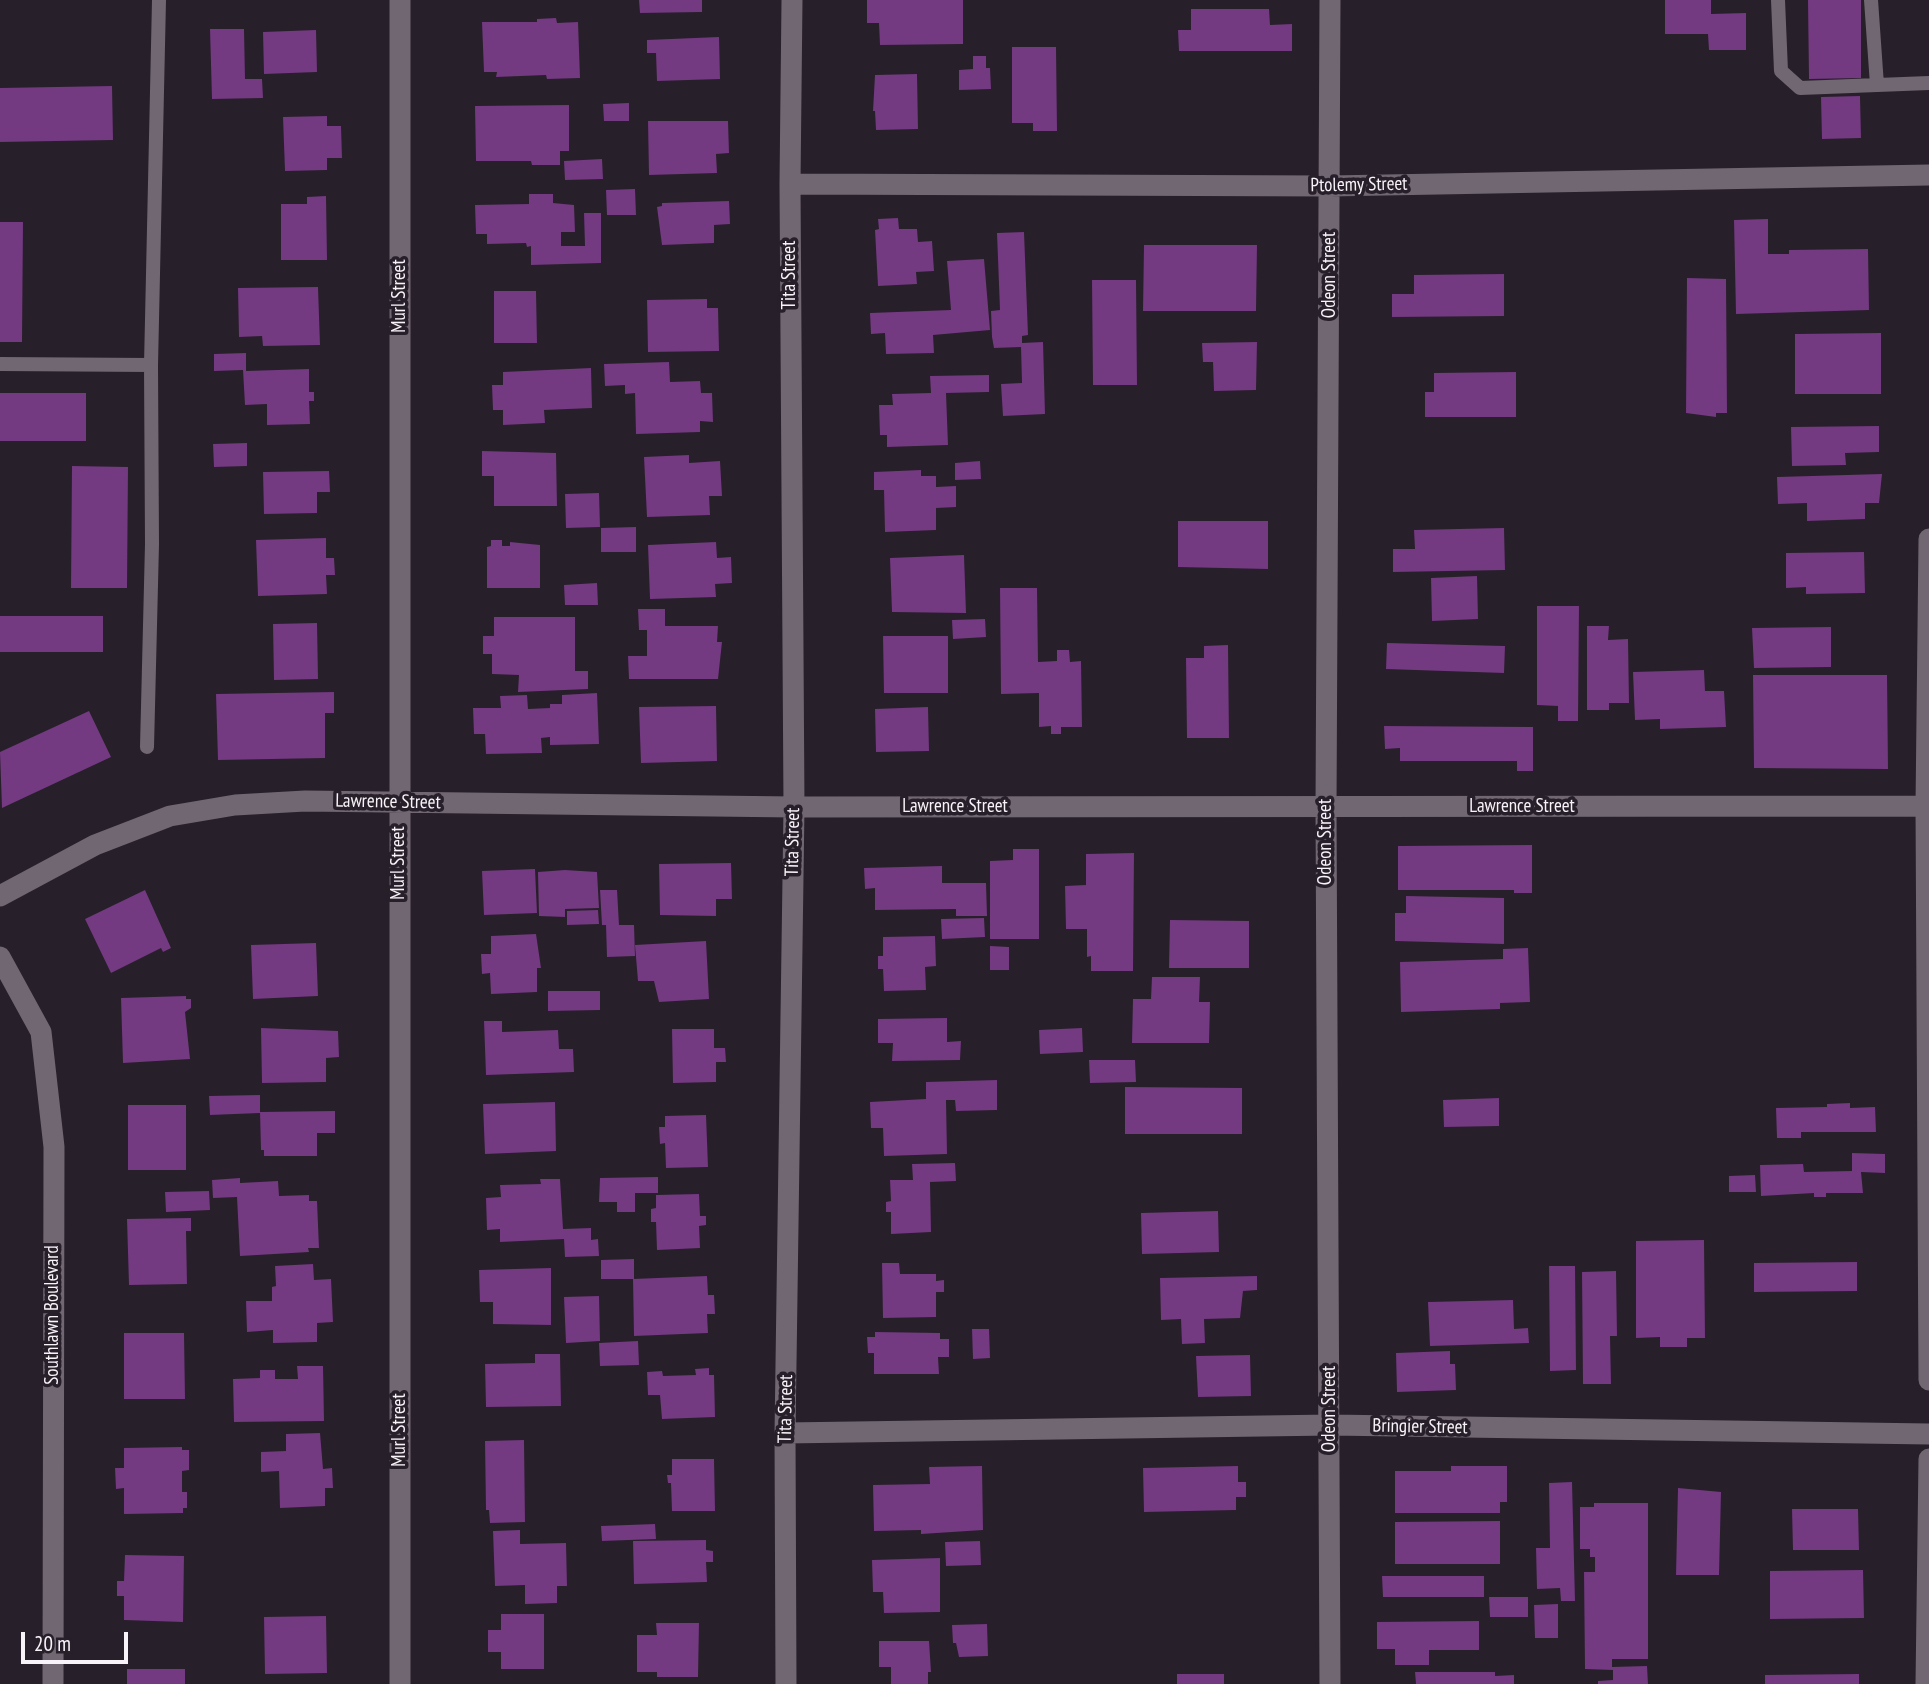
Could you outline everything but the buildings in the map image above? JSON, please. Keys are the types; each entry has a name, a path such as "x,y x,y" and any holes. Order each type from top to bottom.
{"street":[{"name":"Murl Street","path":"400,0 400,1684"},
{"name":"Tita Street","path":"786,1684 785,1433 794,807 790,184 792,0"},
{"name":"Odeon Street","path":"1330,0 1326,807 1331,1425 1330,1684"},
{"name":"Ptolemy Street","path":"790,184 1330,186 1929,175"},
{"path":"1929,539 1929,1380"},
{"name":"Lawrence Street","path":"0,897 95,845 170,816 235,805 305,800 794,807 1927,806"},
{"name":"Southlawn Boulevard","path":"0,957 41,1032 54,1147 53,1684"},
{"name":"Bringier Street","path":"785,1433 1331,1425 1929,1434"},
{"path":"1926,1684 1929,1459"}],"lane":[{"path":"147,747 152,544 151,365 159,0"},
{"path":"1778,0 1781,71 1800,88 1929,83"},
{"path":"1871,0 1877,85"},
{"path":"0,364 151,365"}]}
